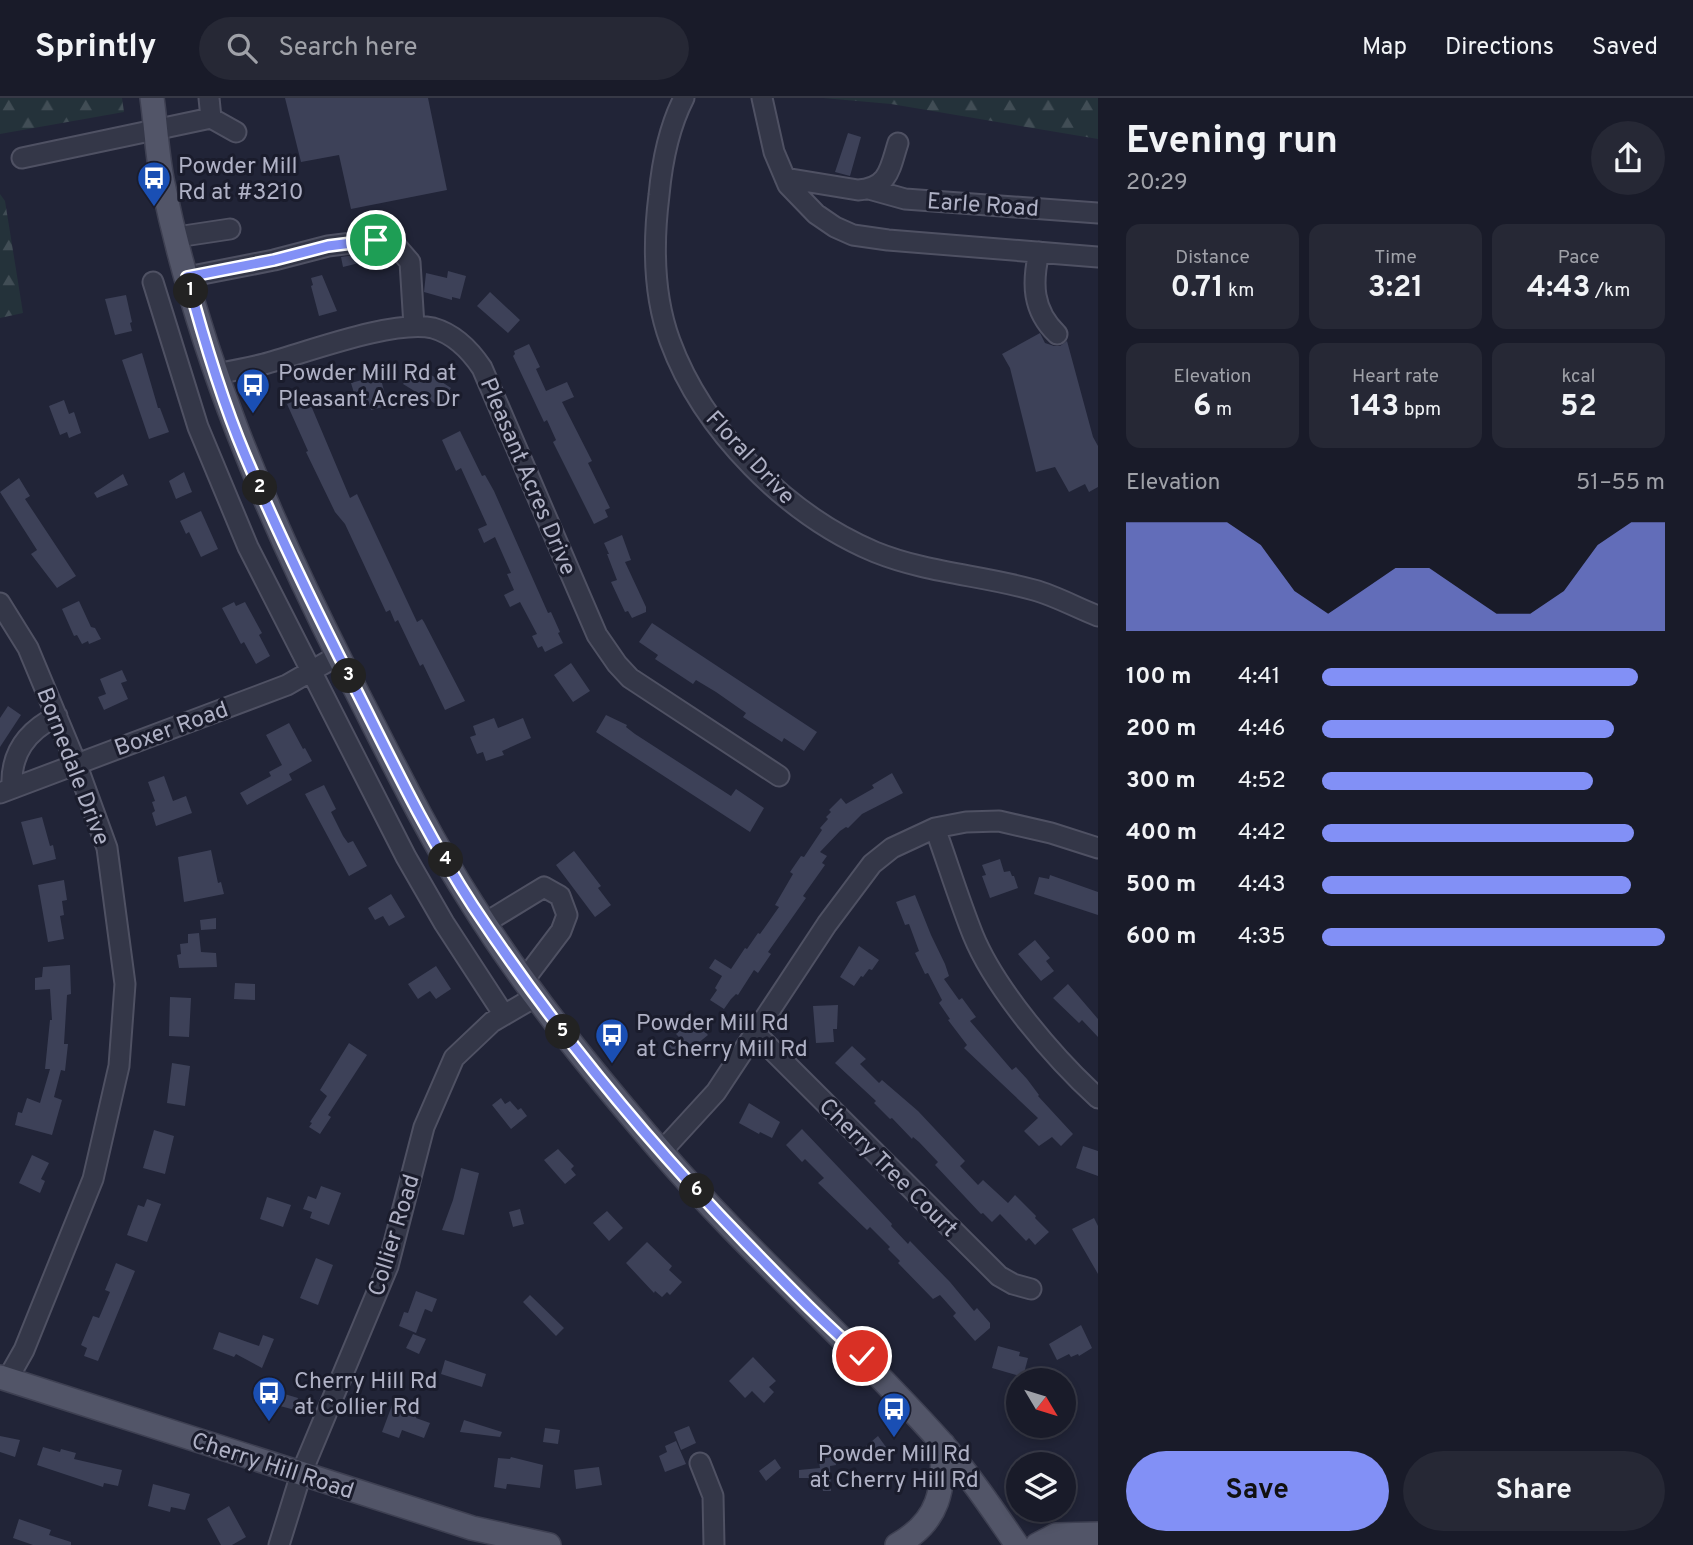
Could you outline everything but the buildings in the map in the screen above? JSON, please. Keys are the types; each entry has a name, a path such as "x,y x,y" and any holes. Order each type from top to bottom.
{"main road":[{"path":"152,98 162,182 216,374 244,453 278,531 422,819 485,923 529,988 661,1152 721,1217 862,1356 943,1444 1017,1545"},
{"name":"Cherry Hill Road","path":"3,1378 472,1528 548,1545"},
{"path":"897,1545 926,1522 939,1502 943,1480 943,1444"},
{"path":"1037,1545 1056,1535 1098,1534"}],"street":[{"name":"Floral Drive","path":"684,98 662,166 654,230 658,292 670,340 694,393 715,424 787,498 830,530 874,551 928,569 1037,591 1098,616"},
{"path":"762,98 774,152 785,178 801,201 835,227 853,235 888,240 1098,257"},
{"path":"22,158 156,130 210,108 236,132"},
{"path":"869,189 879,186 885,178 898,143"},
{"name":"Earle Road","path":"785,178 858,190 869,189 905,199 1098,213"},
{"path":"177,237 230,229"},
{"path":"187,277 328,246 376,240 397,247 410,262 414,326"},
{"path":"1039,252 1034,284 1035,297 1058,334"},
{"path":"153,282 198,427 248,547 412,868 503,1015"},
{"name":"Pleasant Acres Drive","path":"216,374 261,365 361,335 414,326 434,328 457,340 471,351 482,368 597,635 617,664 630,678 779,776"},
{"name":"Bornedale Drive","path":"0,604 29,648 107,848 125,984 119,1066 93,1180 24,1350 3,1378"},
{"name":"Boxer Road","path":"6,790 263,694 311,673 339,655"},
{"path":"6,790 21,745 41,724 57,716"},
{"path":"661,1152 716,1092 827,923 873,864 892,848 935,828 966,822 999,821 1051,833 1098,848"},
{"path":"935,828 974,938 1002,986 1046,1042 1098,1098"},
{"path":"485,923 544,887 560,896 567,915 529,988"},
{"name":"Collier Road","path":"279,1545 301,1474 388,1266 424,1127 454,1058 529,988"},
{"name":"Cherry Tree Court","path":"755,1033 999,1276 1013,1284 1031,1289"},
{"path":"700,1463 713,1496 714,1545"}],"green space":[{"path":"0,98 122,98 124,112 0,134"},
{"path":"823,98 1098,98 1098,139 891,104"},
{"path":"0,194 5,201 23,313 0,318"}],"place":[{"name":"Powder Mill Rd at #3210","path":"154,208"},
{"name":"Powder Mill Rd at Pleasant Acres Dr","path":"253,415"},
{"name":"Powder Mill Rd at Cherry Mill Rd","path":"612,1065"},
{"name":"Cherry Hill Rd at Collier Rd","path":"269,1423"},
{"name":"Powder Mill Rd at Cherry Hill Rd","path":"894,1439"}],"route":[{"path":"376,240 328,246 187,277 216,374 244,453 278,531 422,819 472,904 535,997 613,1095 712,1208 862,1356"}]}
